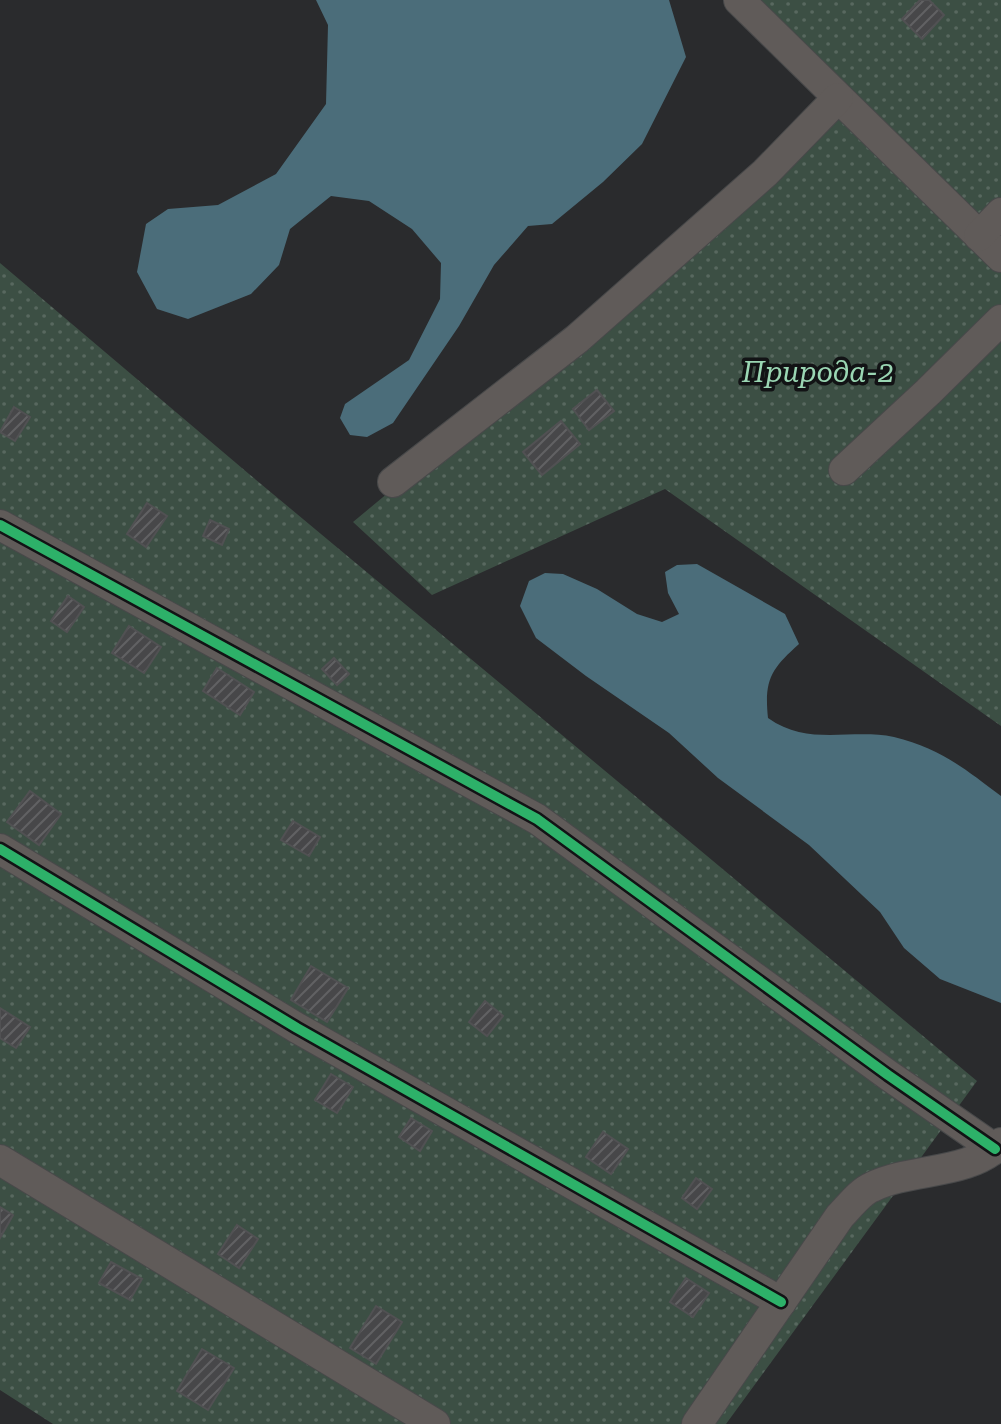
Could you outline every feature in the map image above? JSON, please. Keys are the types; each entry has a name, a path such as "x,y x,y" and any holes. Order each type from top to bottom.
{"street":[{"path":"739,0 1001,257"},
{"path":"393,482 577,339 765,173 838,98"},
{"path":"979,236 1001,213"},
{"path":"844,470 1001,320"},
{"path":"0,525 537,819 899,1083 998,1146"},
{"path":"0,849 297,1028 781,1302"},
{"path":"697,1424 840,1216 869,1188 911,1173 956,1167 998,1146"},
{"path":"0,1160 435,1424"}],"green space":[{"name":"Природа-2","path":"758,0 1001,0 1001,726 665,489 432,595 353,522 860,101"},
{"path":"0,263 977,1081 726,1424 53,1424 0,1390"}],"water":[{"path":"316,0 669,0 686,57 642,144 603,182 552,224 528,226 494,265 459,326 393,423 367,437 350,435 340,418 345,404 409,360 440,299 441,263 412,229 369,201 331,196 290,229 279,265 251,294 188,319 157,309 137,272 146,224 168,209 218,205 276,174 326,104 328,25"},
{"path":"697,564 785,614 799,644 772,676 767,694 768,718 799,732 878,735 925,747 951,760 1001,796 1001,1003 940,979 904,948 880,912 809,845 718,778 669,733 536,638 520,606 529,581 545,573 563,574 597,589 637,614 662,622 679,614 668,593 665,572 677,565"}],"building":[{"path":"920,0 929,0 944,15 922,39 902,19"},
{"path":"597,390 614,411 589,430 573,409"},
{"path":"14,407 30,417 15,441 0,432"},
{"path":"561,421 580,444 542,475 523,452"},
{"path":"147,503 167,516 146,547 127,534"},
{"path":"210,520 229,529 222,545 203,536"},
{"path":"68,596 84,607 67,632 51,621"},
{"path":"129,626 161,647 144,673 112,653"},
{"path":"334,658 349,674 337,685 322,669"},
{"path":"217,668 254,692 240,715 203,691"},
{"path":"30,791 61,814 39,845 7,822"},
{"path":"293,821 320,837 309,856 281,840"},
{"path":"311,966 348,988 327,1022 291,1000"},
{"path":"485,1001 503,1016 487,1036 469,1022"},
{"path":"0,1008 30,1027 16,1048 0,1038"},
{"path":"331,1074 353,1087 337,1113 315,1100"},
{"path":"411,1118 432,1131 420,1151 399,1137"},
{"path":"603,1132 628,1149 611,1174 586,1157"},
{"path":"696,1178 712,1189 697,1209 682,1198"},
{"path":"0,1207 13,1215 0,1238"},
{"path":"237,1225 258,1239 239,1268 218,1254"},
{"path":"111,1262 142,1279 130,1300 99,1283"},
{"path":"686,1278 709,1293 693,1317 670,1302"},
{"path":"376,1306 402,1322 376,1364 350,1348"},
{"path":"202,1349 234,1368 208,1410 177,1391"}],"cycle path":[{"path":"0,525 537,819 888,1075 995,1149"},
{"path":"0,849 297,1028 781,1302"}]}
